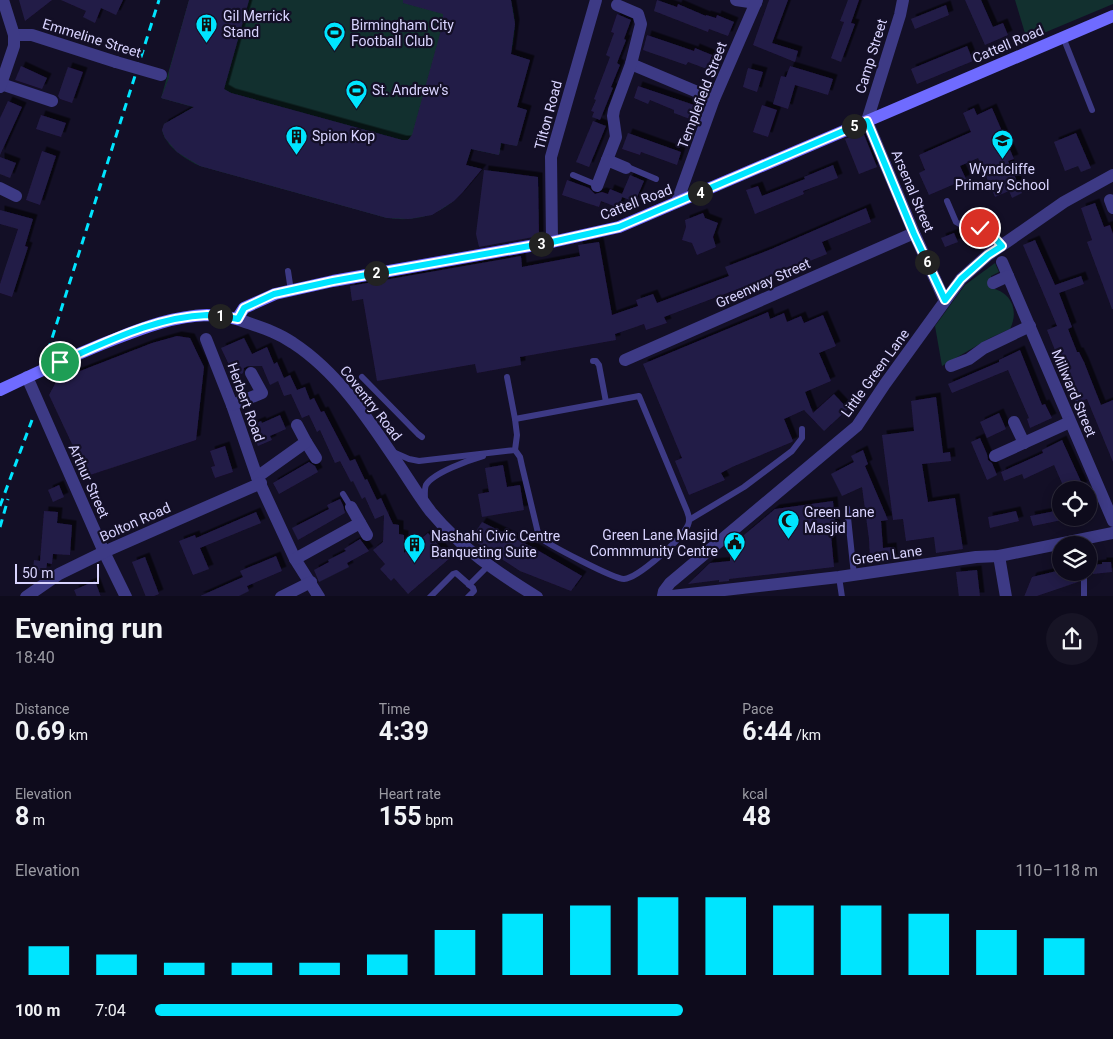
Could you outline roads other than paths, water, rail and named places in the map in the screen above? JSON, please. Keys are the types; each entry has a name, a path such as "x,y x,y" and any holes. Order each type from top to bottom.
{"main road":[{"name":"Cattell Road","path":"238,319 244,308 274,294 552,242 619,227 1113,16"},
{"name":"Coventry Road","path":"0,390 146,327 175,319 208,315 238,319"}],"street":[{"path":"3,0 14,35 14,46 1,86 52,102"},
{"name":"Tilton Road","path":"552,242 551,157 595,0"},
{"path":"736,0 756,1"},
{"name":"Camp Street","path":"867,121 903,0"},
{"name":"Templefield Street","path":"677,202 714,99 756,1"},
{"path":"597,185 616,137 614,110 631,64 641,20 635,12 617,5"},
{"name":"Emmeline Street","path":"14,35 32,35 161,75"},
{"path":"631,64 714,99"},
{"name":"Arsenal Street","path":"867,121 914,234 945,300"},
{"path":"607,160 626,168"},
{"name":"Little Green Lane","path":"663,596 670,583 857,426 884,384 961,279 988,255 1064,202 1113,174"},
{"path":"0,188 16,196"},
{"name":"Greenway Street","path":"625,360 914,234"},
{"name":"Millward Street","path":"1002,262 1113,521"},
{"path":"993,283 1008,276"},
{"name":"Coventry Road","path":"238,319 291,341 310,355 349,396 424,502 464,547 538,596"},
{"path":"951,366 970,359 984,348 1030,326"},
{"name":"Herbert Road","path":"206,339 259,480 295,559 319,596"},
{"path":"232,405 262,393 251,373"},
{"name":"Arthur Street","path":"27,377 104,552 126,596"},
{"path":"1014,422 1024,443"},
{"path":"996,456 1070,422"},
{"path":"297,425 316,458"},
{"path":"259,480 306,442"},
{"name":"Bolton Road","path":"26,596 58,574 259,480"},
{"path":"350,507 367,535"},
{"path":"295,559 360,522"},
{"name":"Green Lane","path":"1097,538 1113,533"},
{"name":"Green Lane","path":"663,596 839,577 1052,547"},
{"path":"999,556 1006,596"},
{"path":"281,596 311,582"}],"lane":[{"path":"1063,37 1092,110"},
{"path":"626,168 656,179"},
{"path":"573,175 597,185"},
{"path":"947,201 956,222 972,232 980,228 986,228 1002,246"},
{"path":"288,271 291,291"},
{"path":"593,361 596,361 599,365 606,402"},
{"path":"362,377 392,410 422,437"},
{"path":"507,377 517,435 514,450"},
{"path":"514,450 520,457 537,530 541,539 610,575 623,579 641,570 679,539 688,524 687,511 639,396 515,419"},
{"path":"689,520 744,486 792,451 802,438 802,429"},
{"path":"389,450 409,459 419,461 514,450"},
{"path":"424,502 426,485 432,479 479,458 501,451"},
{"path":"343,494 350,507"},
{"path":"846,508 854,575"},
{"path":"470,584 490,565"},
{"path":"430,596 456,573 470,584 474,591 468,596"},
{"path":"839,577 842,596"},
{"path":"1084,581 1084,596"}],"railway":[{"path":"48,351 159,0"},
{"path":"0,506 32,420"},
{"path":"0,527 8,499"}],"place":[{"name":"Gil Merrick Stand","path":"207,43"},
{"name":"Birmingham City Football Club","path":"335,52"},
{"name":"St. Andrew's","path":"356,109"},
{"name":"Spion Kop","path":"296,155"},
{"name":"Wyndcliffe Primary School","path":"1002,160"},
{"name":"Green Lane Masjid","path":"788,539"},
{"name":"Green Lane Masjid Commmunity Centre","path":"734,562"},
{"name":"Nashahi Civic Centre Banqueting Suite","path":"415,563"}]}
